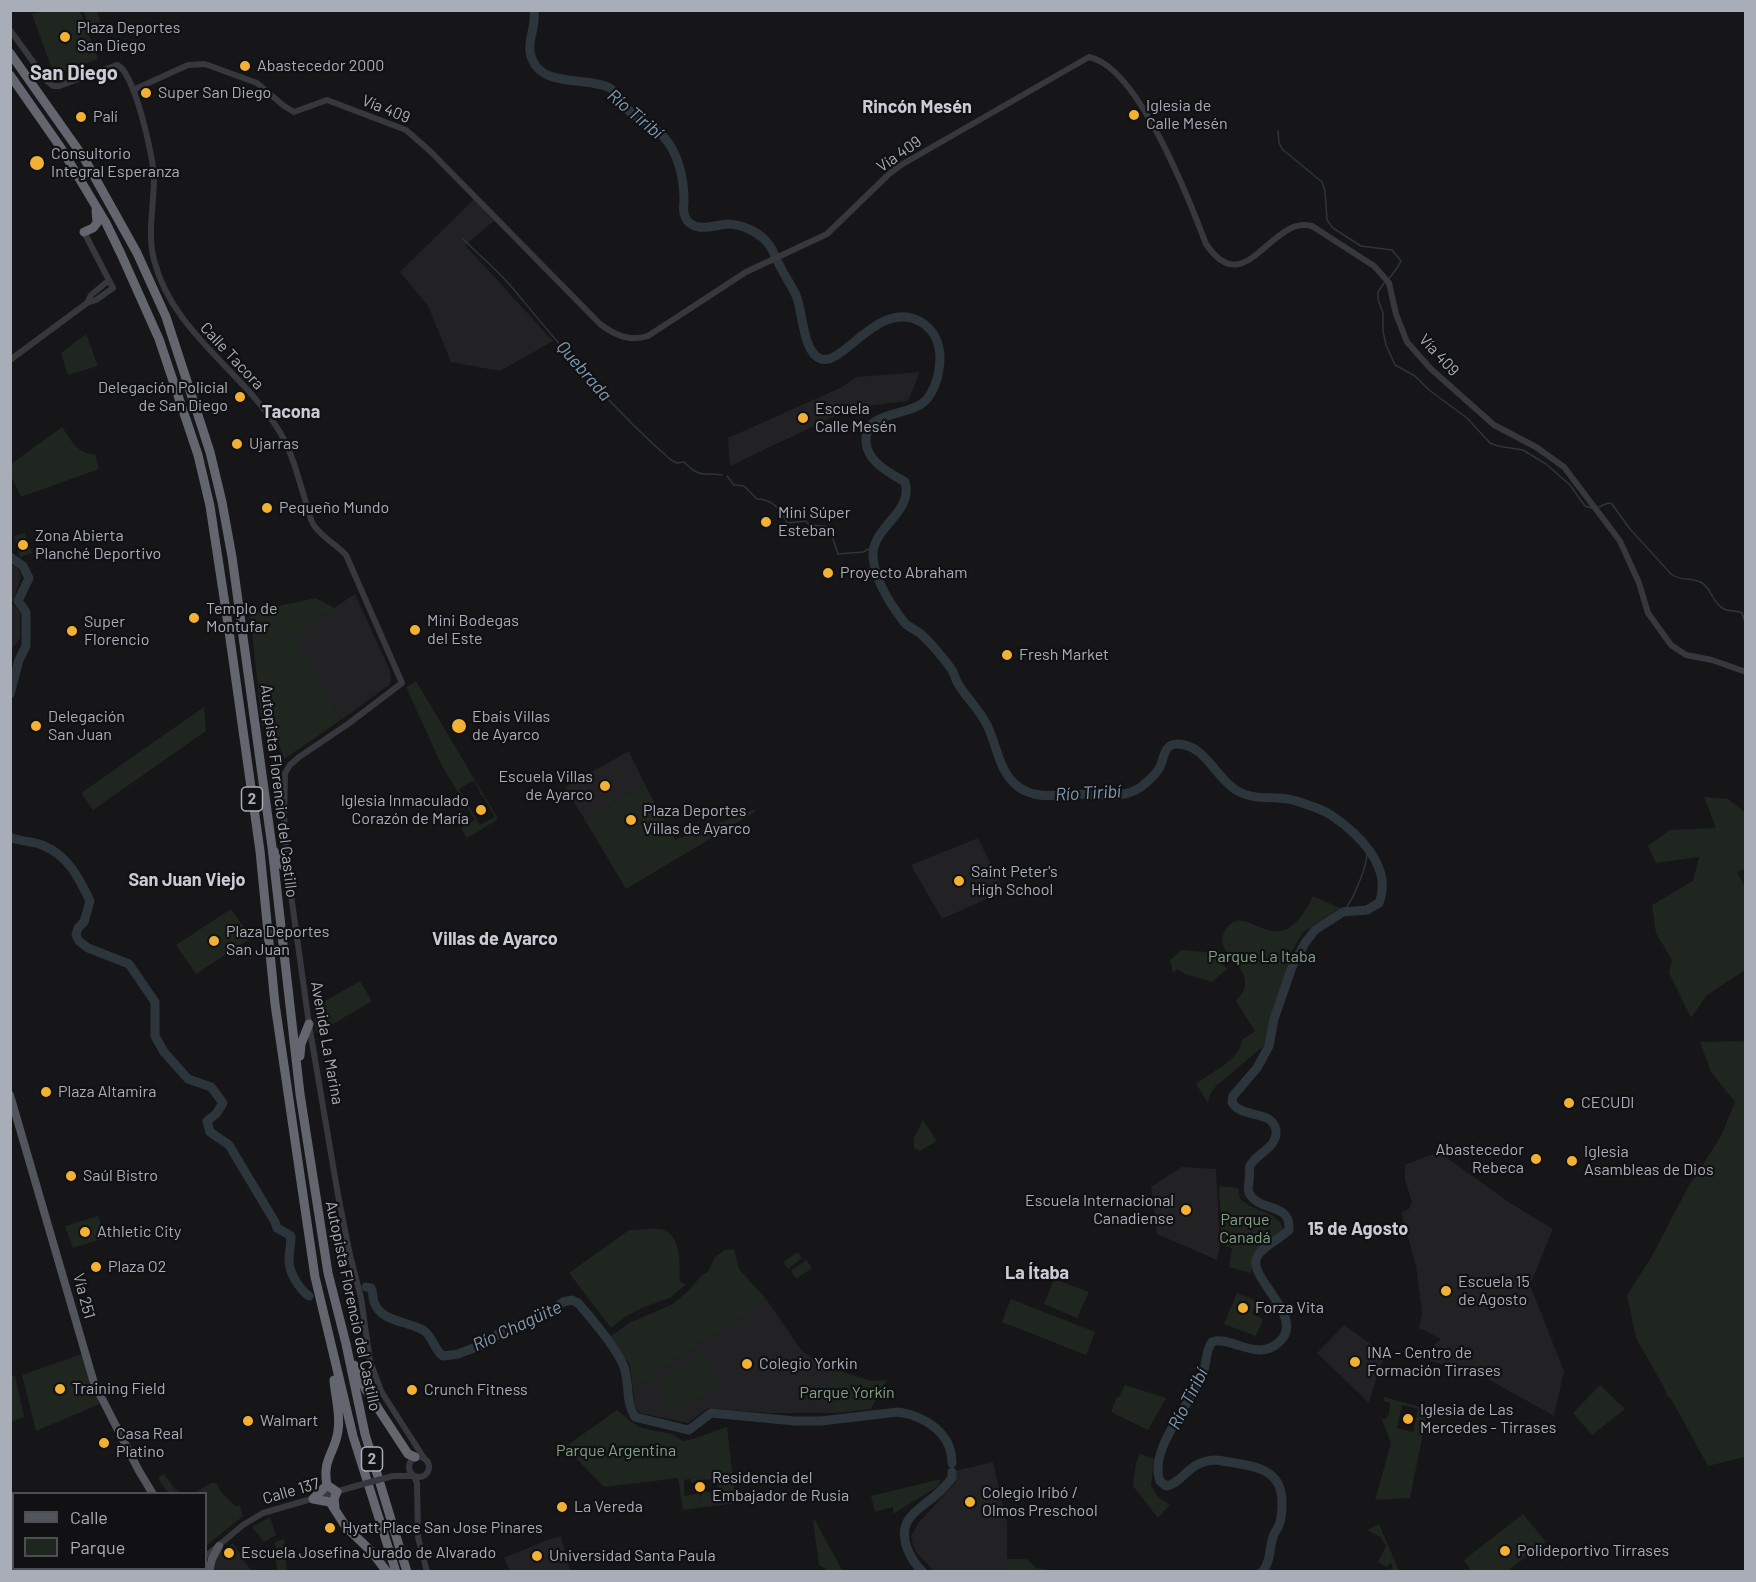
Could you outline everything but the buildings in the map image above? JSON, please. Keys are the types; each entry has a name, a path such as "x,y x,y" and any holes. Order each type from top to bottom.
{"highway":[{"name":"Autopista Florencio del Castillo","path":"10,53 84,158 137,253 166,317 210,452 232,557 272,847 300,1094 328,1273 346,1344 364,1434 407,1572"},
{"name":"Autopista Florencio del Castillo","path":"10,75 61,148 121,254 166,358 198,455 210,506 260,851 275,1004 315,1277 352,1436 396,1572"},
{"path":"84,186 98,217 95,226 85,235"},
{"path":"85,235 96,232 105,233 121,254"},
{"path":"272,847 283,866 287,866"},
{"path":"300,1094 301,1044 309,1024"},
{"path":"346,1344 366,1390 408,1454 417,1457"},
{"path":"313,1499 327,1485 326,1463 339,1430 334,1356"},
{"path":"327,1485 337,1492 334,1498 335,1507 346,1527 372,1552 387,1572"},
{"path":"313,1499 326,1500 335,1507"}],"main road":[{"name":"Vía 251","path":"10,1095 94,1383 152,1492"},
{"path":"207,1551 219,1546"},
{"path":"207,1569 219,1546"}],"street":[{"path":"10,30 53,86 59,86 117,65 123,68 134,90"},
{"name":"Vía 409","path":"134,90 188,65 206,64 257,83 294,112 327,99 406,130 421,142 600,324 623,337 632,339 648,336 722,286 769,261 811,243 834,229 901,165 1089,57 1102,61 1119,76 1146,116 1173,164 1206,244 1218,259 1236,265 1248,261 1283,232 1304,224 1312,226 1374,266 1389,283 1396,314 1407,342 1431,369 1494,425 1536,447 1564,467 1580,487 1620,541 1639,584 1648,614 1671,645 1686,655 1712,660 1746,672"},
{"name":"Calle Tacora","path":"134,90 152,157 154,177 150,228 154,262 163,283 180,317 266,412 281,435 291,456 312,521 321,533 339,546 346,555 402,683"},
{"path":"10,360 87,303 96,300 113,288 85,235"},
{"path":"87,303 91,295 109,280"},
{"name":"Avenida La Marina","path":"402,683 348,724 299,756 285,773 285,789 287,866 309,1024 344,1225 361,1298 370,1361 381,1391 417,1457"},
{"path":"416,1478 425,1475 429,1470 428,1462 417,1457 410,1472 416,1478 418,1537 427,1572"},
{"name":"Calle 137","path":"207,1555 258,1516 394,1475 417,1457"},
{"name":"Calle 137","path":"394,1475 416,1478"}],"shaded area":[{"path":"474,199 494,221 465,245 553,341 500,371 451,362 428,306 400,272"},
{"name":"Escuela Calle Mesén","path":"920,372 908,401 852,408 730,466 728,438 840,388 857,377"},
{"path":"11,565 18,568 21,577 12,604 20,611 20,638 11,651"},
{"path":"355,594 390,671 391,680 389,685 341,720 292,636"},
{"name":"Escuela Villas de Ayarco","path":"629,751 645,785 585,820 565,787"},
{"name":"Saint Peter's High School","path":"978,838 1004,891 942,919 911,865"},
{"path":"1439,1152 1510,1203 1553,1229 1530,1285 1564,1371 1554,1416 1481,1375 1420,1358 1441,1339 1419,1328 1422,1313 1416,1266 1401,1212 1409,1209 1412,1202 1405,1180 1405,1165"},
{"name":"Escuela Internacional Canadiense","path":"1182,1167 1216,1169 1220,1245 1217,1260 1157,1234 1151,1187"},
{"name":"Colegio Yorkin","path":"766,1299 802,1351 837,1370 827,1395 838,1413 769,1413 708,1408 688,1423 640,1413 635,1406 633,1389"},
{"name":"INA - Centro de Formación Tirrases","path":"1344,1325 1386,1355 1379,1369 1369,1403 1317,1353"},
{"name":"Colegio Iribó / Olmos Preschool","path":"993,1462 1007,1523 1007,1571 934,1571 916,1552 911,1536 919,1522 956,1482 955,1471"},
{"name":"Universidad Santa Paula","path":"561,1536 570,1571 510,1571 504,1558"},
{"name":"Escuela Josefina Jurado de Alvarado","path":"233,1543 251,1571 213,1571 212,1559"}],"green space":[{"name":"Plaza Deportes San Diego","path":"43,11 80,11 98,59 54,75 32,14"},
{"path":"84,11 97,11 102,27 90,31"},
{"path":"86,334 98,366 68,375 61,353"},
{"path":"62,427 79,449 95,454 99,469 21,497 11,476 11,464"},
{"name":"Zona Abierta Planché Deportivo","path":"25,533 32,553 20,557 14,536"},
{"path":"316,598 334,608 293,636 341,720 284,759 273,726 262,726 250,612"},
{"path":"416,681 497,817 497,820 467,838 461,828 475,820 442,766 406,687","holes":["474,780 481,793 478,795 482,795 495,817 480,825 459,789"]},
{"path":"204,707 206,731 93,810 81,793"},
{"path":"645,785 675,840 756,809 755,812 626,889 585,820"},
{"path":"1704,797 1728,799 1745,812 1745,869 1737,872 1745,887 1745,970 1707,995 1691,1018 1669,973 1672,960 1656,933 1652,905 1693,881 1699,857 1656,863 1648,846 1670,830 1716,828"},
{"name":"Parque La Itaba","path":"1313,896 1340,908 1303,932 1292,951 1265,1045 1216,1086 1210,1094 1208,1103 1196,1084 1230,1060 1236,1054 1242,1040 1255,1031 1236,1001 1244,990 1245,980 1242,972 1224,948 1222,939 1226,929 1235,922 1244,921 1264,929 1275,931 1287,929 1300,918"},
{"name":"Plaza Deportes San Juan","path":"231,909 251,938 196,974 176,945"},
{"path":"1182,950 1213,953 1227,969 1212,982 1185,974 1177,969 1173,973 1170,960"},
{"path":"360,981 372,1001 316,1034 313,1008"},
{"path":"1745,1041 1745,1457 1708,1466 1636,1338 1627,1295 1652,1256 1688,1187 1720,1138 1735,1102 1711,1072 1700,1042"},
{"path":"923,1120 937,1141 920,1151 914,1148 914,1138"},
{"name":"Parque Canadá","path":"1219,1186 1238,1188 1240,1199 1274,1217 1283,1228 1280,1234 1264,1243 1253,1255 1251,1273 1229,1267 1232,1248 1222,1245"},
{"name":"Athletic City","path":"98,1216 105,1238 73,1248 65,1226"},
{"path":"655,1229 669,1234 674,1239 679,1253 680,1282 686,1284 670,1298 644,1307 623,1318 611,1328 569,1273 629,1230"},
{"path":"734,1249 739,1269 766,1299 633,1389 630,1365 611,1336 631,1322 673,1304 702,1275 708,1272 715,1257 725,1250"},
{"path":"798,1252 802,1258 788,1269 783,1262"},
{"path":"806,1260 812,1268 796,1279 791,1271"},
{"path":"1054,1279 1089,1292 1077,1318 1044,1304"},
{"name":"Forza Vita","path":"1237,1293 1257,1301 1252,1314 1263,1319 1256,1336 1224,1324"},
{"path":"1011,1299 1095,1332 1086,1355 1002,1322"},
{"path":"701,1353 721,1384 677,1413 656,1382"},
{"name":"Training Field","path":"82,1354 100,1404 36,1431 22,1375"},
{"name":"Parque Yorkín","path":"837,1370 871,1381 887,1380 871,1409 838,1413 826,1395"},
{"path":"11,1376 15,1376 24,1417 11,1422"},
{"path":"1125,1385 1166,1398 1148,1430 1111,1412"},
{"path":"1600,1385 1625,1409 1592,1435 1573,1413"},
{"path":"1384,1397 1428,1409 1410,1498 1375,1500 1391,1443 1381,1417 1384,1420 1389,1414 1390,1403 1383,1401","holes":["1402,1405 1418,1409 1413,1432 1397,1428"]},
{"name":"Parque Argentina","path":"617,1410 641,1428 672,1434 683,1441 727,1427 736,1503 683,1510 678,1478 604,1487 565,1447","holes":["690,1479 691,1483 698,1482 698,1480 717,1479 718,1491 702,1492 702,1497 700,1493 684,1496 684,1480"]},
{"path":"1140,1454 1154,1459 1151,1485 1157,1496 1170,1505 1158,1518 1133,1486 1136,1463"},
{"path":"164,1474 180,1492 167,1492 158,1478"},
{"path":"941,1479 937,1487 893,1514 893,1507 875,1512 871,1496"},
{"path":"211,1483 216,1483 235,1506 240,1506 243,1516 207,1545 207,1492 196,1492"},
{"path":"10,1513 12,1516 11,1565"},
{"name":"Polideportivo Tirrases","path":"1523,1514 1546,1542 1507,1571 1471,1571 1464,1560"},
{"path":"270,1517 276,1535 264,1542 252,1527"},
{"path":"815,1520 842,1570 829,1571 819,1565 813,1521"},
{"path":"1379,1524 1399,1571 1390,1571 1393,1566 1390,1563 1387,1567 1378,1562 1386,1546 1380,1537 1367,1530"},
{"path":"284,1539 287,1571 277,1571 275,1542"},
{"path":"1007,1559 1027,1559 1036,1568 1056,1571 1007,1571"},
{"path":"18,1570 83,1570 79,1572 18,1572"}],"waterway":[{"name":"Río Tiribí","path":"534,10 530,53 538,68 555,78 590,82 610,88 633,115 663,136 673,150 679,166 684,192 684,211 688,222 699,227 727,224 739,226 757,233 766,241 795,294 804,332 810,349 815,355 821,359 830,358 877,325 891,319 906,317 921,322 935,336 940,356 939,368 934,387 928,397 917,407 879,419 867,432 866,442 870,455 880,466 905,482 906,493 904,503 878,537 874,546 874,566 884,591 899,615 942,656 960,687 983,718 1009,778 1021,789 1034,794 1055,796 1126,794 1141,787 1154,775 1169,746 1187,745 1202,755 1229,784 1243,794 1293,800 1331,815 1362,842 1377,864 1382,890 1379,903 1367,910 1343,912 1315,930 1305,943 1292,967 1274,1019 1269,1046 1257,1068 1233,1096 1232,1102 1236,1107 1269,1119 1276,1130 1274,1141 1250,1166 1248,1190 1254,1199 1280,1211 1288,1221 1289,1230 1259,1253 1256,1266 1282,1310 1286,1322 1286,1333 1278,1343 1261,1350 1227,1342 1212,1342 1198,1385 1173,1426 1160,1455 1158,1468 1160,1481 1166,1486 1177,1481 1193,1467 1207,1461 1217,1460 1260,1469 1276,1480 1282,1502 1281,1517 1267,1564 1262,1572"},
{"path":"1278,131 1282,149 1322,182 1325,191 1327,220 1333,228 1361,246 1392,250 1401,261 1388,280"},
{"name":"Quebrada","path":"463,239 503,277 590,379 650,441 677,463 684,462 694,471 702,474 722,475"},
{"path":"1384,283 1378,292 1378,299 1383,313 1386,345 1395,365 1415,376 1429,390 1467,418 1490,443 1523,450 1546,464 1570,485 1585,506 1591,508"},
{"name":"Quebrada","path":"727,476 734,485 744,486 757,499 776,506 787,523 806,521 809,525 825,526 830,530 838,554 863,552 875,546"},
{"path":"1599,507 1608,503 1612,504 1630,529 1671,574 1702,583 1720,606 1726,610 1742,613 1746,625"},
{"name":"Río Chagüite","path":"10,557 23,566 29,578 18,601 26,612 26,646 19,660 10,694"},
{"name":"Río Chagüite","path":"10,837 51,849 72,868 90,901 84,922 78,928 76,935 79,941 88,948 129,964 155,1002 155,1036 164,1052 188,1079 211,1087 223,1103 216,1114 207,1121 210,1132 229,1145 277,1228 291,1236 289,1261 291,1271 309,1296"},
{"path":"1343,912 1356,891 1366,862 1366,847"},
{"name":"Río Chagüite","path":"366,1287 371,1288 374,1302 382,1314 423,1330 443,1356 458,1354 479,1346 503,1330 538,1319 563,1302 572,1300 578,1303 597,1325 621,1359 626,1373 630,1405 635,1417 689,1430 711,1413 795,1421 821,1421 898,1412 918,1417 935,1428 947,1443 952,1463"},
{"name":"Río Chagüite","path":"923,1572 915,1564 909,1552 905,1538 907,1523 916,1511 952,1478 952,1472"}],"place":[{"name":"Plaza Deportes San Diego","path":"65,37"},
{"name":"Abastecedor 2000","path":"245,66"},
{"name":"Super San Diego","path":"146,93"},
{"name":"Iglesia de Calle Mesén","path":"1134,115"},
{"name":"Palí","path":"81,117"},
{"name":"Consultorio Integral Esperanza","path":"37,163"},
{"name":"Delegación Policial de San Diego","path":"240,397"},
{"name":"Escuela Calle Mesén","path":"803,418"},
{"name":"Ujarras","path":"237,444"},
{"name":"Pequeño Mundo","path":"267,508"},
{"name":"Mini Súper Esteban","path":"766,522"},
{"name":"Zona Abierta Planché Deportivo","path":"23,545"},
{"name":"Proyecto Abraham","path":"828,573"},
{"name":"Templo de Montufar","path":"194,618"},
{"name":"Mini Bodegas del Este","path":"415,630"},
{"name":"Super Florencio","path":"72,631"},
{"name":"Fresh Market","path":"1007,655"},
{"name":"Delegación San Juan","path":"36,726"},
{"name":"Ebais Villas de Ayarco","path":"459,726"},
{"name":"Escuela Villas de Ayarco","path":"605,786"},
{"name":"Iglesia Inmaculado Corazón de María","path":"481,810"},
{"name":"Plaza Deportes Villas de Ayarco","path":"631,820"},
{"name":"Saint Peter's High School","path":"959,881"},
{"name":"Plaza Deportes San Juan","path":"214,941"},
{"name":"Plaza Altamira","path":"46,1092"},
{"name":"CECUDI","path":"1569,1103"},
{"name":"Abastecedor Rebeca","path":"1536,1159"},
{"name":"Iglesia Asambleas de Dios","path":"1572,1161"},
{"name":"Saúl Bistro","path":"71,1176"},
{"name":"Escuela Internacional Canadiense","path":"1186,1210"},
{"name":"Athletic City","path":"85,1232"},
{"name":"Plaza O2","path":"96,1267"},
{"name":"Escuela 15 de Agosto","path":"1446,1291"},
{"name":"Forza Vita","path":"1243,1308"},
{"name":"INA - Centro de Formación Tirrases","path":"1355,1362"},
{"name":"Colegio Yorkin","path":"747,1364"},
{"name":"Training Field","path":"60,1389"},
{"name":"Crunch Fitness","path":"412,1390"},
{"name":"Iglesia de Las Mercedes - Tirrases","path":"1408,1419"},
{"name":"Walmart","path":"248,1421"},
{"name":"Casa Real Platino","path":"104,1443"},
{"name":"Residencia del Embajador de Rusia","path":"700,1487"},
{"name":"Colegio Iribó / Olmos Preschool","path":"970,1502"},
{"name":"La Vereda","path":"562,1507"},
{"name":"Hyatt Place San Jose Pinares","path":"330,1528"},
{"name":"Polideportivo Tirrases","path":"1505,1551"},
{"name":"Escuela Josefina Jurado de Alvarado","path":"229,1553"},
{"name":"Universidad Santa Paula","path":"537,1556"}],"district":[{"name":"San Diego","path":"74,73"},
{"name":"Rincón Mesén","path":"917,107"},
{"name":"Tacona","path":"291,412"},
{"name":"San Juan Viejo","path":"187,880"},
{"name":"Villas de Ayarco","path":"495,939"},
{"name":"15 de Agosto","path":"1358,1229"},
{"name":"La Ítaba","path":"1037,1273"}]}
